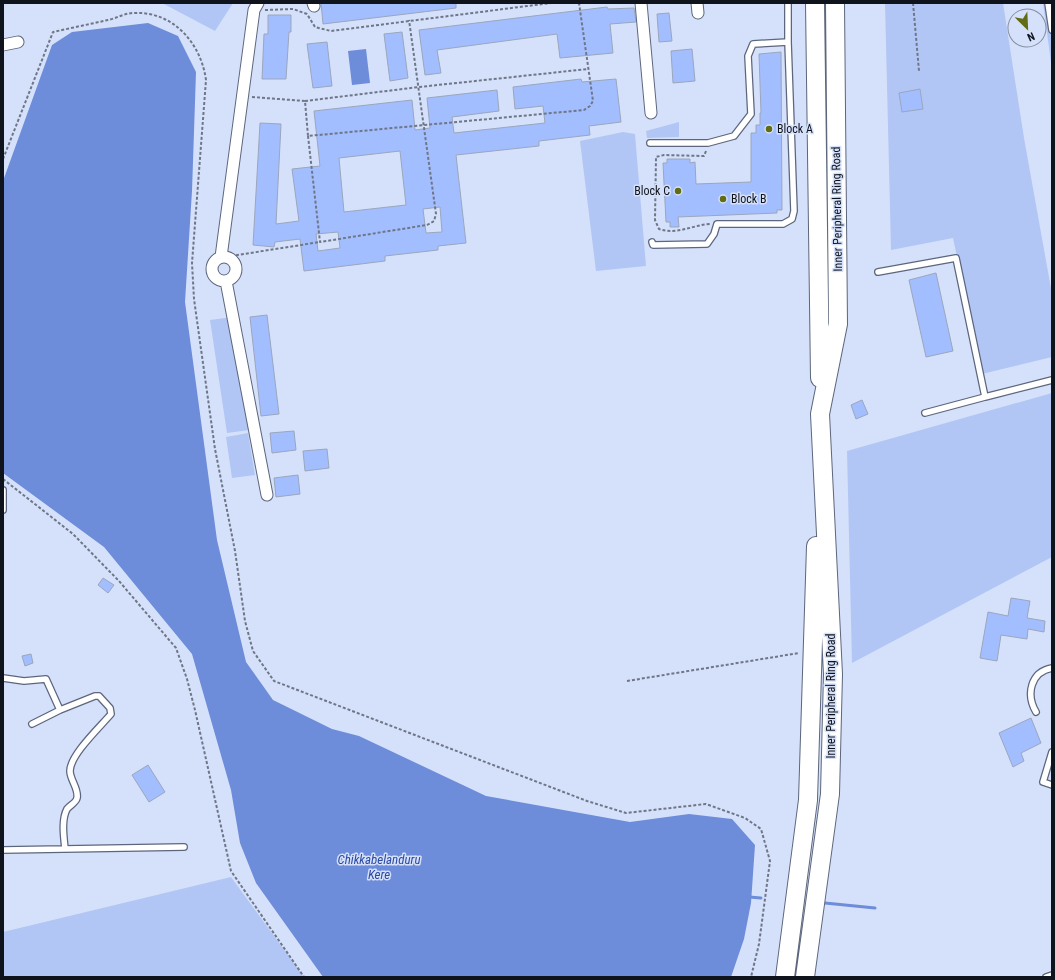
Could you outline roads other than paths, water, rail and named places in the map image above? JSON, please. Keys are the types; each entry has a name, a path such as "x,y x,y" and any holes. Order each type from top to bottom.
{"main road":[{"name":"Inner Peripheral Ring Road","path":"805,977 830,794 833,674 820,414 815,3"},
{"name":"Inner Peripheral Ring Road","path":"785,977 808,800 820,414 838,324 834,55 835,3"}],"street":[{"path":"641,3 651,113"},
{"path":"224,257 242,96 256,6"},
{"path":"3,45 18,42"},
{"path":"224,257 234,261 236,270 233,277 226,281 216,278 212,273 213,263 224,257"},
{"path":"226,281 267,494"}],"lane":[{"path":"652,242 653,245 707,244 714,234 717,224 783,224 792,219 794,211 788,3"},
{"path":"1048,3 1052,30"},
{"path":"650,143 708,143 734,136 751,114 748,56 753,44 788,42"},
{"path":"878,272 956,258 986,397"},
{"path":"925,412 1052,380"},
{"path":"3,490 3,510"},
{"path":"1036,712 1032,706 1030,694 1032,683 1039,673 1052,668"},
{"path":"3,678 24,681 46,679 60,710"},
{"path":"32,724 60,710 95,696 99,696 110,708 111,714 74,758 70,767 70,777 78,794 77,800 67,810 65,816 65,849"},
{"path":"1052,752 1043,782 1052,786"},
{"path":"3,850 184,848"},
{"path":"1046,977 1052,975"}],"water":[{"name":"Chikkabelanduru Kere","path":"148,23 178,36 196,72 192,191 185,302 217,540 246,662 273,700 332,729 359,736 486,796 630,822 689,814 732,819 755,845 751,903 744,939 731,977 323,977 256,883 240,843 231,790 192,654 104,547 3,473 3,181 52,45 72,32"},
{"path":"366,49 370,83 352,85 348,51"}],"waterway":[{"path":"749,897 761,898"},
{"path":"825,903 875,908"}],"place":[{"name":"Block A","path":"769,129"},
{"name":"Block C","path":"678,191"},
{"name":"Block B","path":"723,199"}]}
